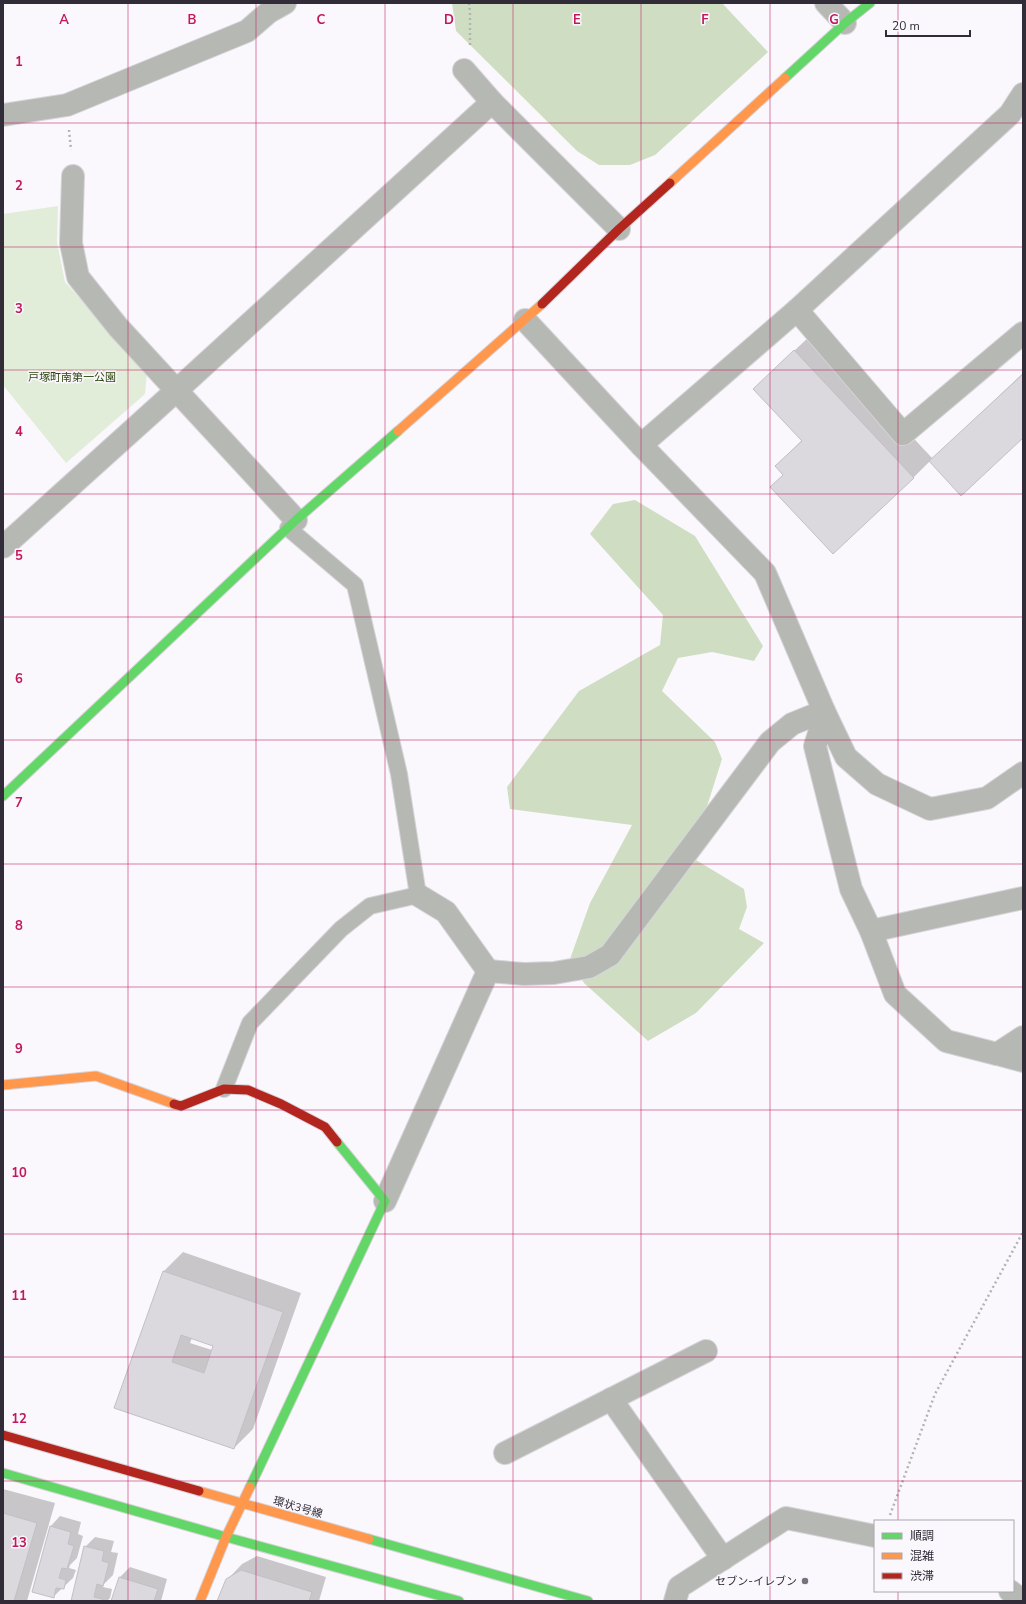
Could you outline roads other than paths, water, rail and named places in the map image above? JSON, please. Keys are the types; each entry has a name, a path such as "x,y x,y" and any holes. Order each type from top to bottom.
{"street":[{"path":"3,115 67,105 247,31 269,12 285,3"},
{"path":"826,3 845,23"},
{"path":"3,796 292,524 525,320 619,229 845,23 870,3"},
{"path":"464,70 492,102 619,229"},
{"path":"641,445 797,310 1010,114 1023,94"},
{"path":"3,547 492,102"},
{"path":"73,176 71,243 78,277 118,327 177,390 292,524"},
{"path":"797,310 903,434 1023,333"},
{"path":"525,320 641,445 765,573 825,713 846,757 851,762 877,784 930,808 987,798 1023,773"},
{"path":"825,713 815,746 851,889 871,931 895,994 946,1041 1023,1061"},
{"path":"418,895 446,912 488,971 524,974 554,973 589,967 610,954 770,742 792,724 825,713"},
{"path":"871,931 1023,898"},
{"path":"200,1601 226,1537 385,1201 488,971"},
{"path":"997,1054 1023,1037"},
{"path":"3,1085 96,1076 181,1106 224,1089 248,1090 281,1104 325,1127 385,1201"},
{"path":"504,1453 706,1351"},
{"path":"611,1399 723,1559"},
{"name":"環状3号線","path":"3,1435 588,1601"},
{"path":"3,1473 226,1537 459,1601"},
{"path":"675,1601 680,1587 786,1518 874,1536"},
{"path":"1011,1592 1023,1601"}],"lane":[{"path":"224,1089 250,1023 341,929 370,906 418,895 399,774 355,585 292,524"}],"place":[{"name":"セブン-イレブン","path":"805,1581"}],"park label":[{"name":"戸塚町南第一公園","path":"72,377"}]}
